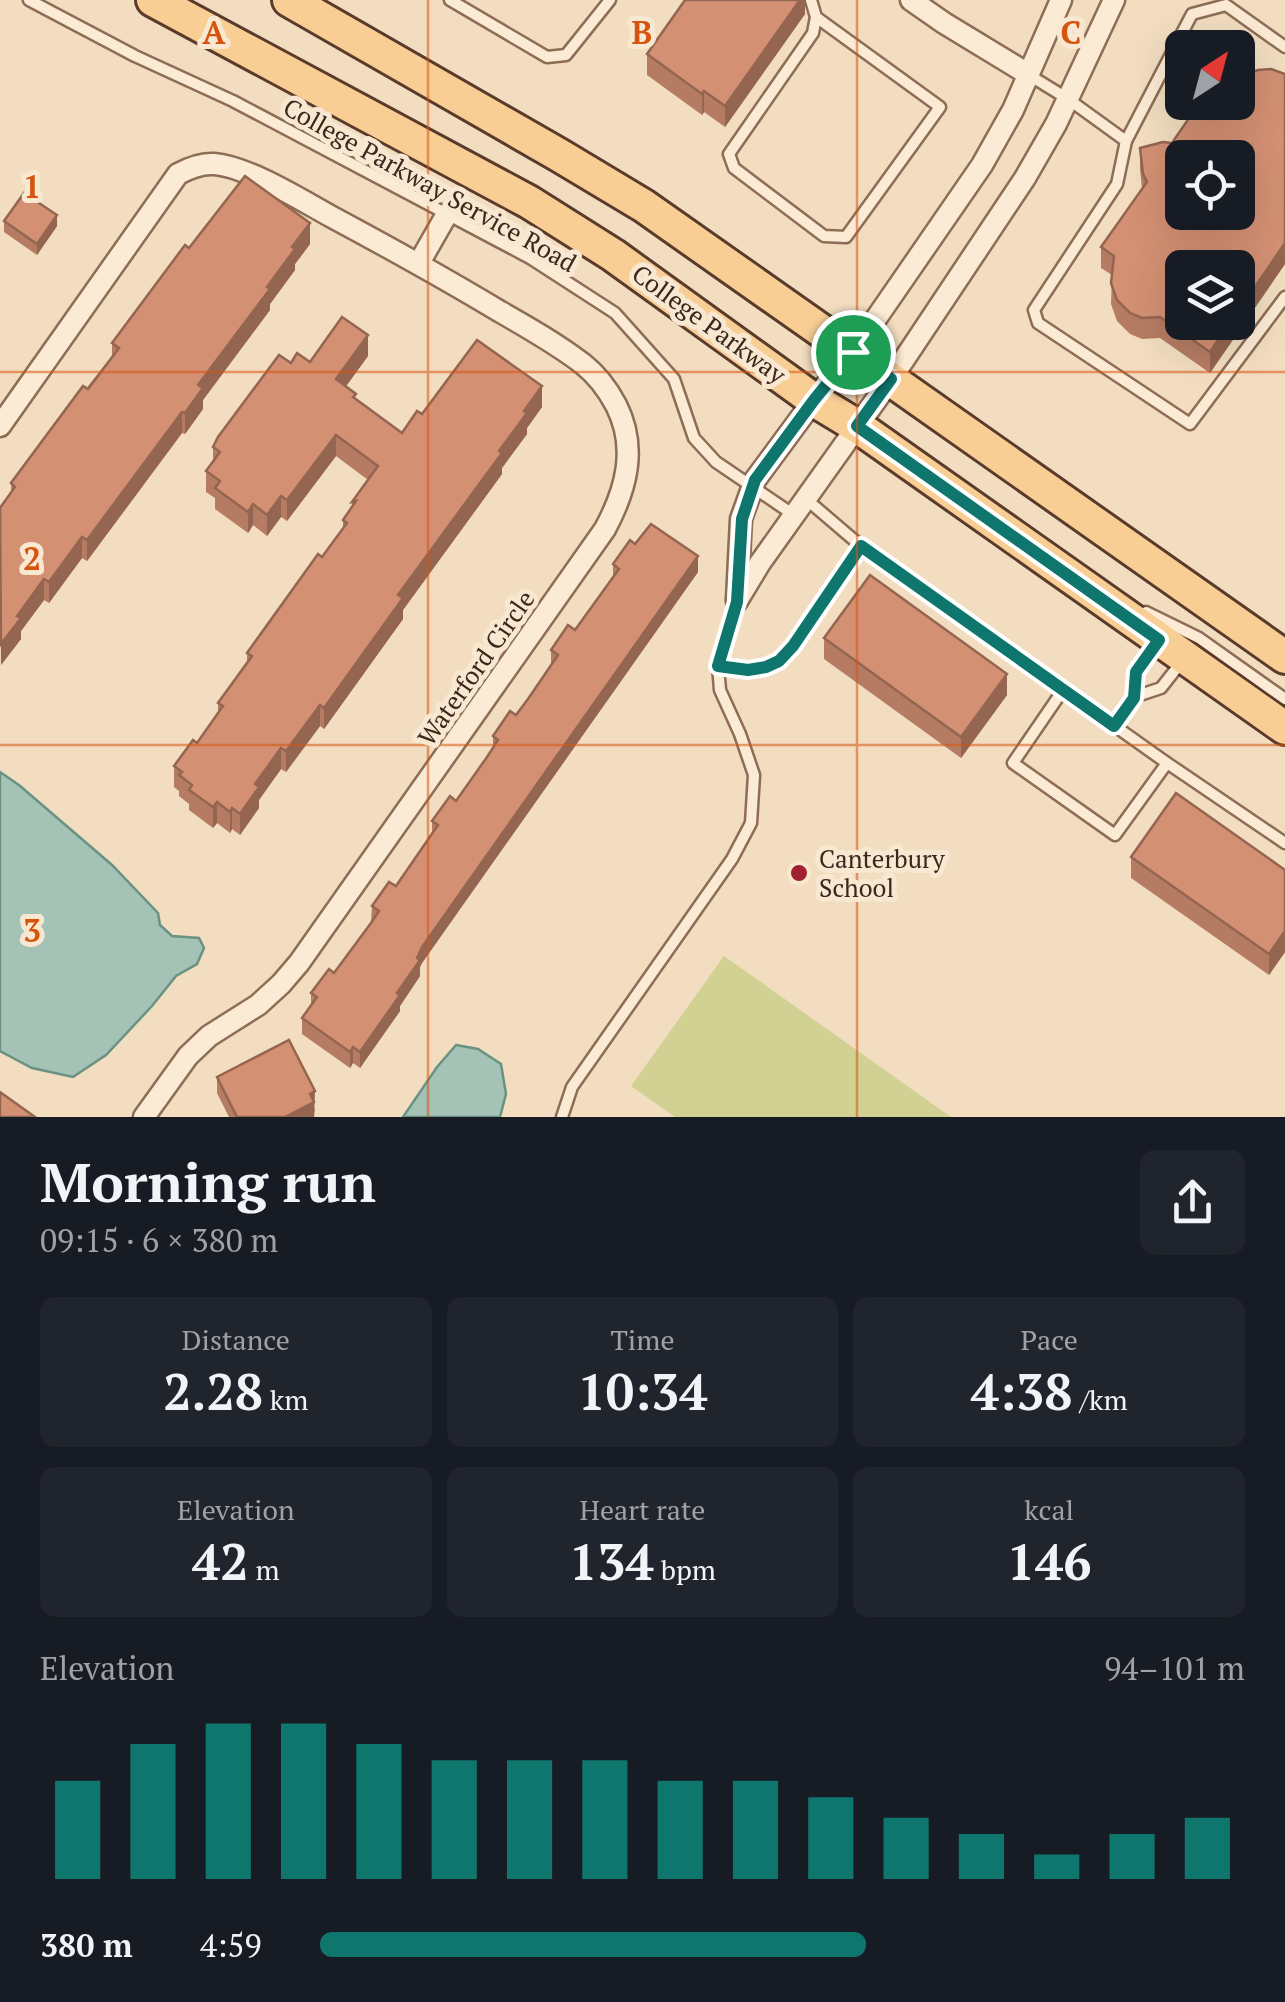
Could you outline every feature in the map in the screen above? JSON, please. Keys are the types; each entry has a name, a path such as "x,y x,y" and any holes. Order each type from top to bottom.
{"main road":[{"name":"College Parkway","path":"153,0 530,202 613,255 1285,728"},
{"path":"289,0 644,206 1285,656"}],"street":[{"path":"911,0 1028,74"},
{"path":"737,602 742,519 755,480 853,352 999,138 1061,0"},
{"path":"737,602 1025,178 1068,99 1114,0"},
{"name":"Waterford Circle","path":"0,426 178,174 193,166 214,164 270,184 418,264 583,364 602,383 618,408 627,443 627,472 620,501 605,529 299,963 258,1005 209,1036 188,1056 144,1117"},
{"path":"418,264 447,214"}],"lane":[{"name":"College Parkway Service Road","path":"29,0 135,56 233,101 530,258 615,313 674,379 694,438 716,462 752,488 800,507 861,546 1285,844"},
{"path":"450,0 547,58 566,54 610,0"},
{"path":"811,0 816,17 813,33 730,154 734,168 824,236 846,237 940,107 816,17"},
{"path":"1285,47 1226,4 1192,14 1126,141 1116,184 1034,310 1038,322 1190,424 1285,297"},
{"path":"1028,74 1126,141"},
{"path":"718,666 748,670 779,661 861,546"},
{"path":"1064,572 1199,638 1285,699"},
{"path":"562,1117 572,1087 732,859 751,823 754,775 720,690 718,666 737,602"},
{"path":"1114,726 1134,698 1136,672 1171,649"},
{"path":"1134,698 1161,688 1171,649"},
{"path":"1063,690 1013,762 1116,836 1167,764"}],"green space":[{"path":"724,956 951,1117 675,1117 631,1086"}],"shaded area":[{"path":"0,772 112,865 158,913 160,925 172,936 199,938 204,948 197,964 176,976 106,1055 73,1077 32,1068 0,1051"},
{"path":"456,1045 478,1049 501,1064 506,1094 500,1117 403,1117 437,1067"}],"building":[{"path":"685,0 800,0 725,106 647,54"},
{"path":"1271,69 1285,74 1285,243 1255,287 1255,250 1165,250 1165,320 1130,313 1117,300 1111,283 1114,256 1101,247 1147,182 1140,148 1165,142 1165,230 1255,230 1255,140 1174,140 1188,120 1255,120 1255,71"},
{"path":"245,176 310,223 267,287 270,289 198,385 203,388 185,413 87,540 82,537 49,582 44,579 1,644 0,508 15,487 11,483 83,386 88,389 119,348 112,343 185,245 189,248"},
{"path":"24,193 57,215 37,244 4,221"},
{"path":"342,317 368,335 336,379 356,394 353,397 402,433 417,411 422,414 477,340 542,386 499,451 502,453 398,595 403,598 324,708 320,705 286,751 281,748 255,784 259,787 240,814 232,808 230,812 217,802 213,807 189,790 192,785 174,766 193,740 197,743 223,706 218,703 252,656 247,653 318,554 322,557 347,523 343,520 356,501 352,502 378,466 336,435 287,500 281,496 267,515 253,504 248,512 215,488 220,481 206,471 220,452 213,447 218,437 279,355 291,363 297,353 310,362"},
{"path":"1193,340 1218,340 1210,352"},
{"path":"651,524 698,556 422,947 417,958 420,960 397,993 400,995 360,1052 353,1047 350,1052 302,1018 317,997 311,993 329,969 334,973 371,923 379,911 372,906 389,882 396,886 438,825 432,821 450,796 456,801 487,757 498,740 493,736 510,711 516,715 528,699 558,655 551,650 568,625 575,630 619,569 613,564 630,540 635,544"},
{"path":"870,575 1007,674 961,737 824,638"},
{"path":"1176,793 1285,870 1285,931 1269,954 1131,857"},
{"path":"289,1040 315,1091 310,1094 314,1102 285,1117 237,1117 217,1077"},
{"path":"0,1092 35,1117 0,1117"}],"place":[{"name":"Canterbury School","path":"799,873"}],"route":[{"path":"853,352 891,379 857,426 1159,640 1136,672 1134,698 1114,726 861,546 779,661 748,670 718,666 737,602 742,519 755,480 853,352"}]}
